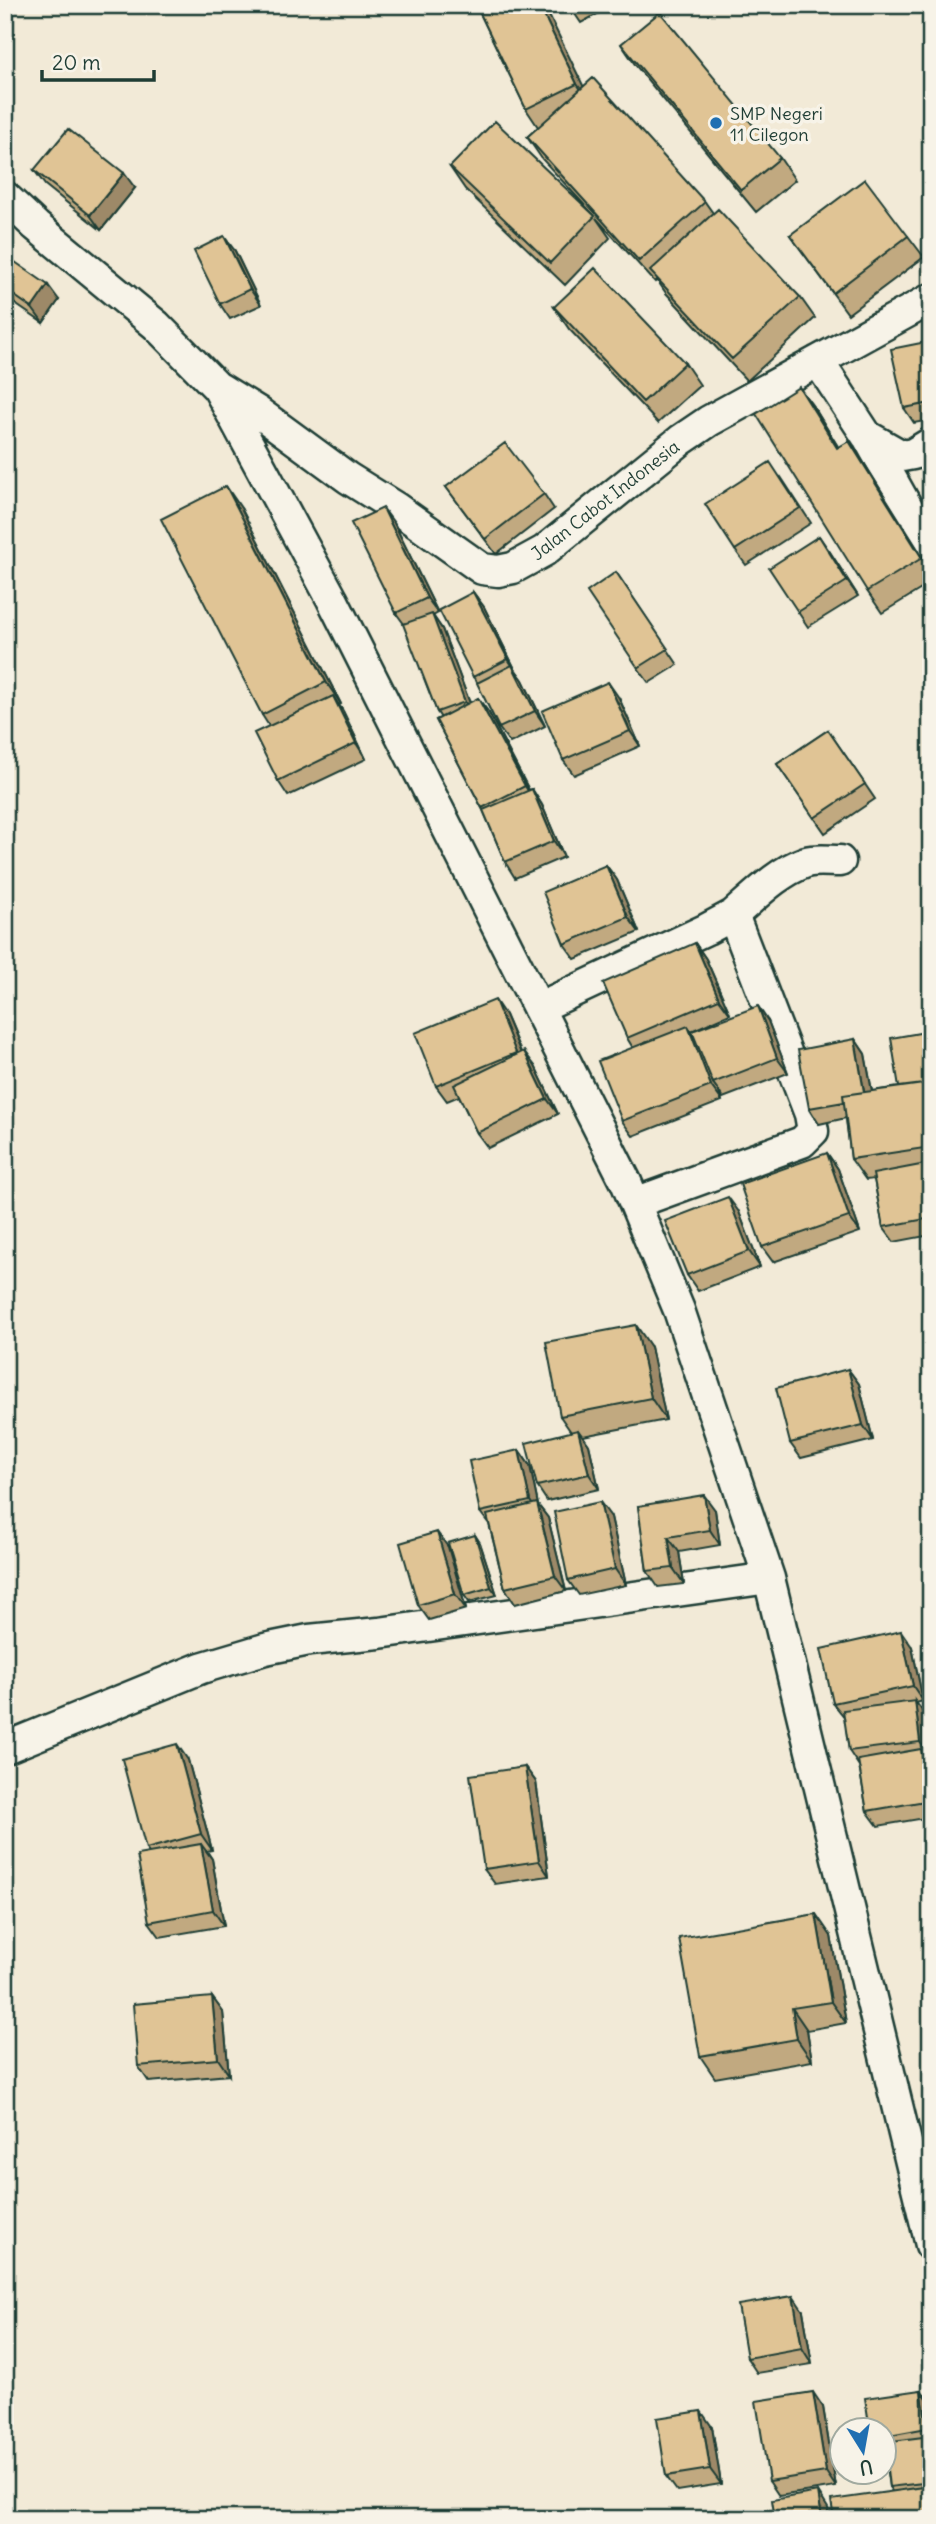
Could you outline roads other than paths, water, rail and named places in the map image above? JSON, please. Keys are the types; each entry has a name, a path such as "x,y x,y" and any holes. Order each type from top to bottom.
{"street":[{"path":"5,197 156,325 218,387 332,599 635,1203 679,1310 769,1578 931,2245"},
{"name":"Jalan Cabot Indonesia","path":"218,387 258,412 348,478 396,508 482,569 498,571 513,568 538,555 700,427 931,299"},
{"path":"818,361 867,436 931,550"},
{"path":"867,436 902,456 913,454 931,443"},
{"path":"538,1008 733,915 775,880 808,861 840,861"},
{"path":"635,1203 802,1142 813,1131 810,1114 733,915"},
{"path":"5,1748 201,1668 265,1649 309,1640 379,1633 769,1578"}],"place":[{"name":"SMP Negeri 11 Cilegon","path":"716,123"}]}
